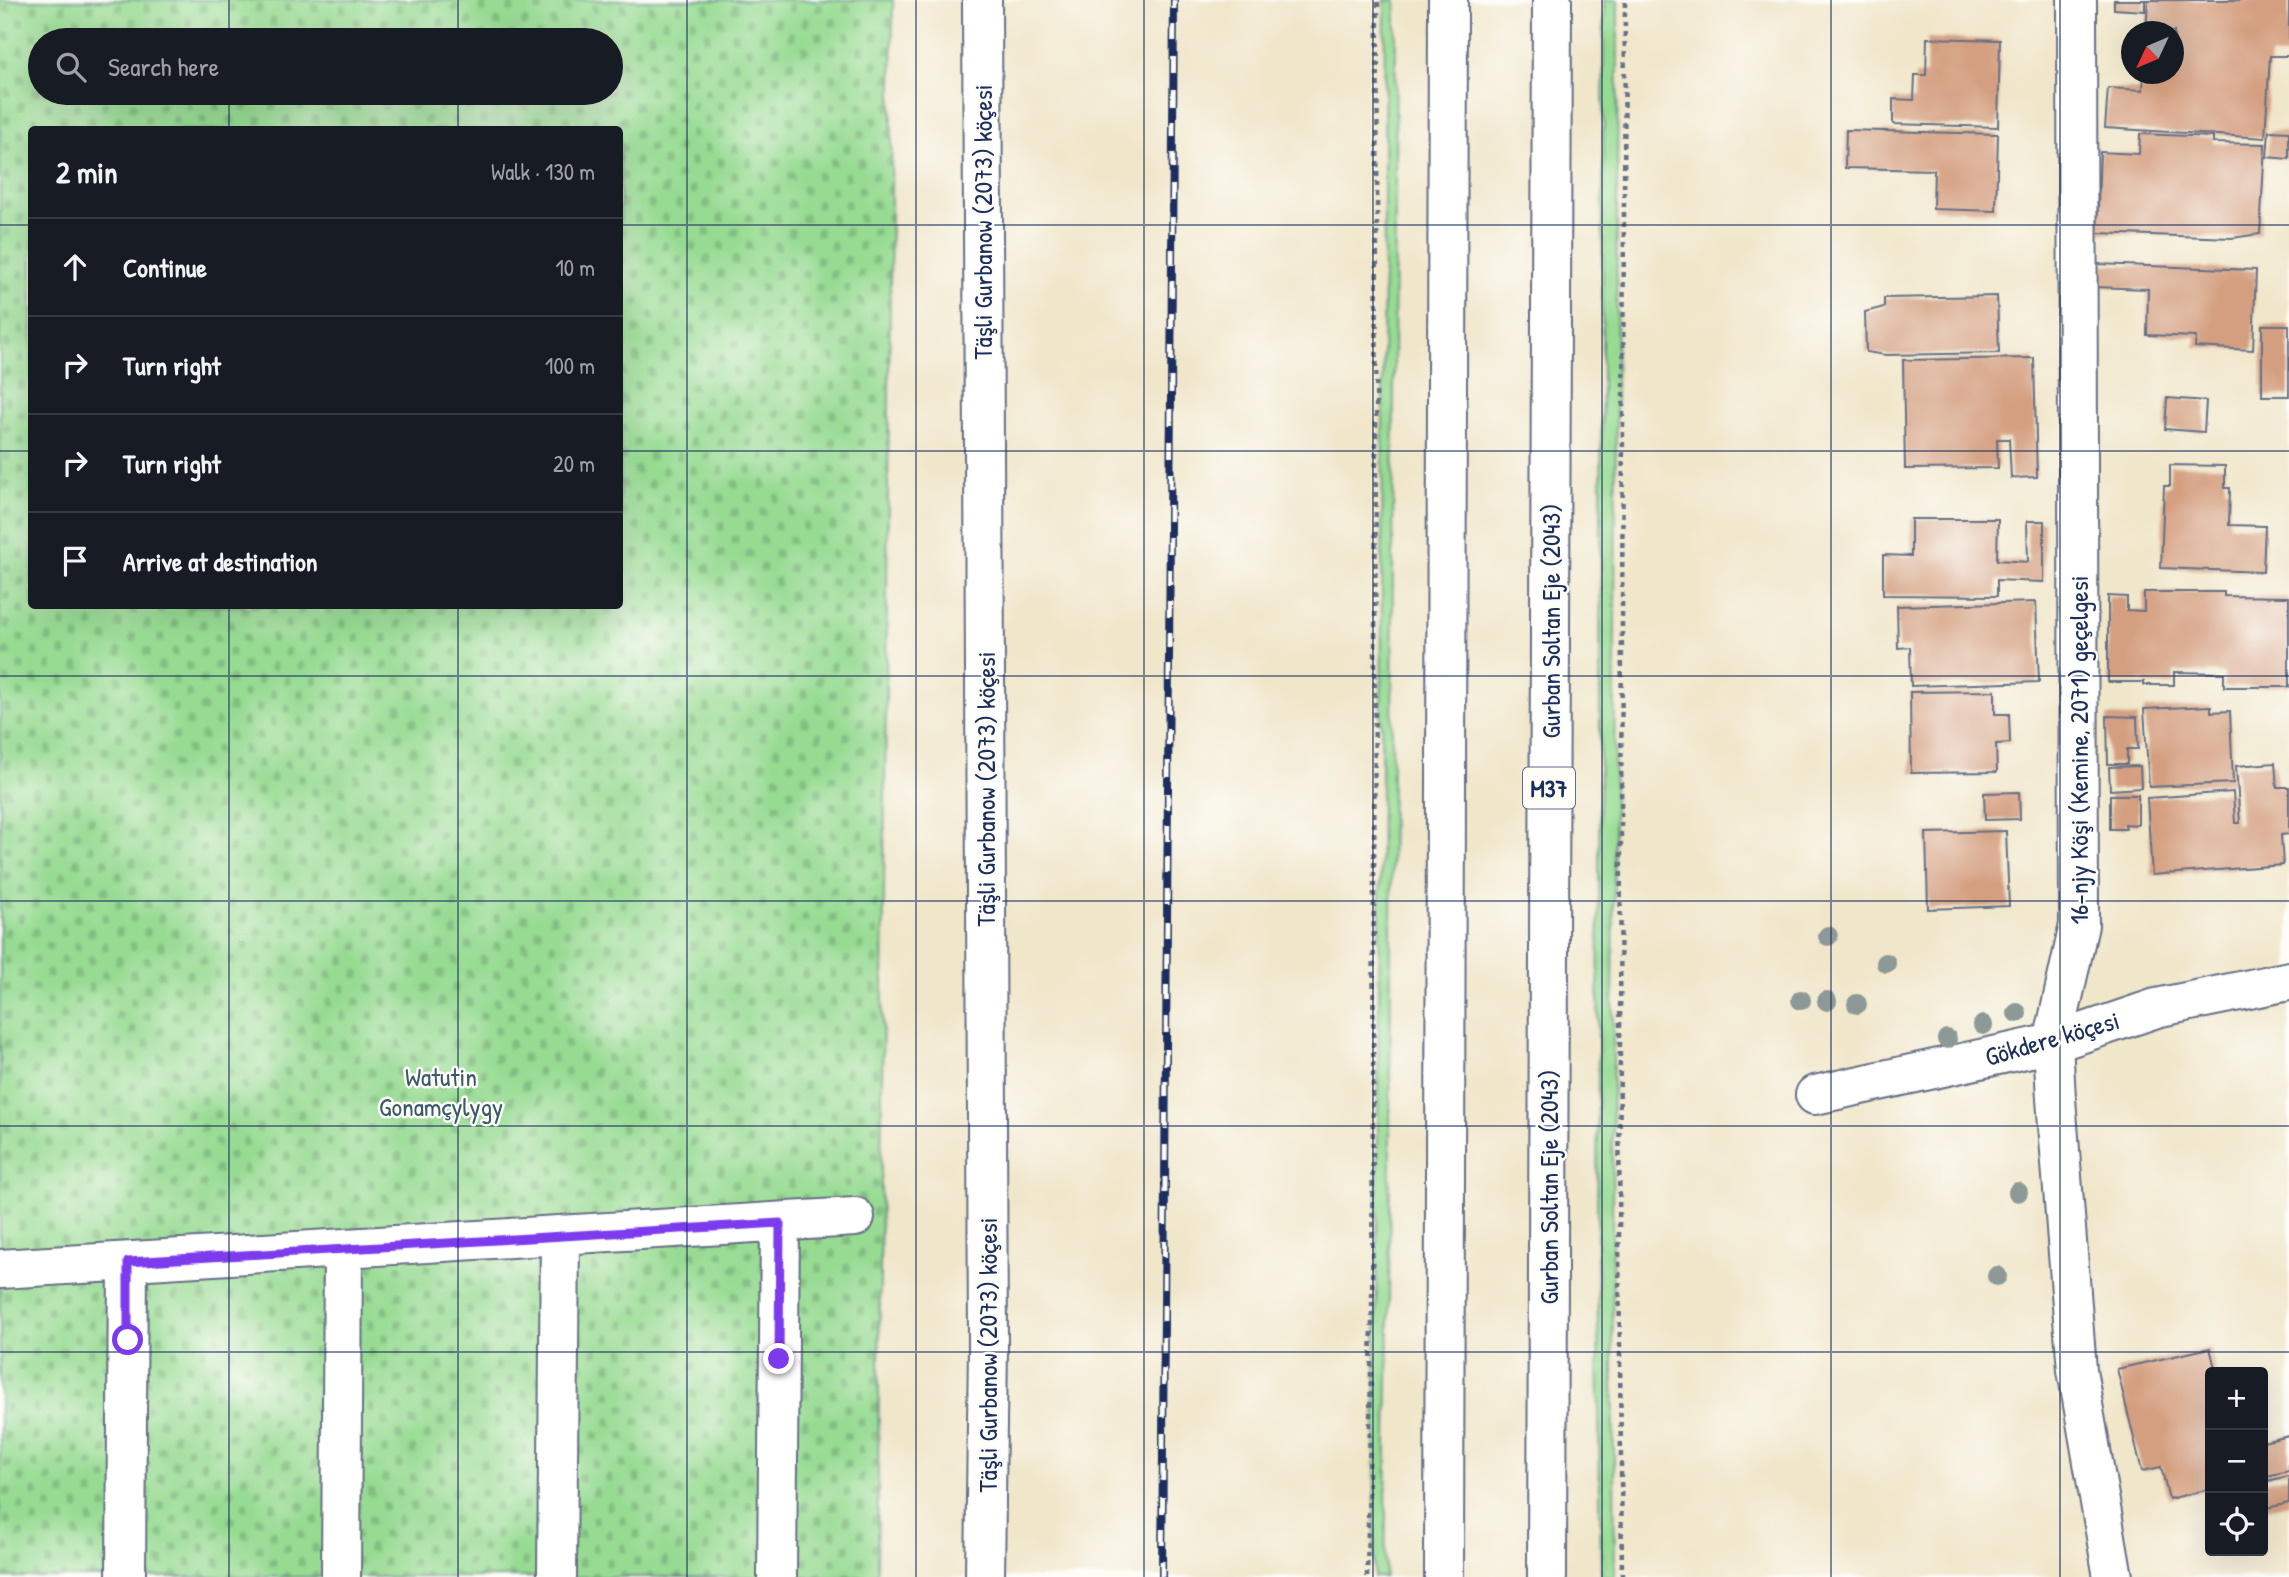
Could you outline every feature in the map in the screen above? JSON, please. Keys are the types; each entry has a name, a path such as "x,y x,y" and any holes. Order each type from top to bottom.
{"main road":[{"name":"Täşli Gurbanow (2073) köçesi","path":"982,0 988,1319 985,1577"},
{"path":"1444,1577 1448,0"},
{"name":"Gurban Soltan Eje (2043)","path":"1547,1577 1552,0"},
{"name":"16-njy Köşi (Kemine, 2071) geçelgesi","path":"2077,0 2080,925 2053,1043 2077,1370 2113,1577"},
{"name":"Gökdere köçesi","path":"1815,1095 2053,1043 2156,1008 2289,981"},
{"path":"0,1269 855,1217"},
{"path":"777,1577 780,1223"},
{"path":"557,1577 560,1236"},
{"path":"341,1577 343,1249"},
{"path":"126,1577 128,1262"}],"path":[{"path":"1367,1577 1372,1321 1378,0"},
{"path":"1622,1577 1619,1229 1625,0"}],"green space":[{"name":"Watutin Gonamçylygy","path":"0,0 893,0 877,1577 0,1577"},
{"path":"1385,0 1396,0 1389,1317 1385,1577 1374,1577 1380,986"},
{"path":"1604,0 1618,0 1612,1242 1615,1577 1601,1577 1597,1242"}],"building":[{"path":"2114,0 2145,0 2145,11 2114,9"},
{"path":"2148,0 2289,0 2289,56 2270,56 2265,138 2105,128 2108,88 2143,90 2143,84 2184,84 2184,21 2147,21"},
{"path":"1927,38 2000,40 1998,127 1893,124 1893,99 1914,100 1915,75 1926,75"},
{"path":"1846,130 1998,134 1996,211 1933,209 1934,170 1845,168"},
{"path":"2269,131 2289,132 2289,159 2267,157"},
{"path":"2140,134 2213,137 2213,143 2265,144 2260,234 2232,238 2097,233 2100,152 2139,154"},
{"path":"2096,264 2256,270 2253,350 2195,347 2196,337 2147,335 2148,289 2095,287"},
{"path":"1997,296 1999,353 1885,355 1866,352 1865,312 1884,307 1884,298"},
{"path":"2262,325 2289,325 2289,396 2262,396"},
{"path":"2034,358 2037,477 2011,478 2009,439 1997,439 1998,468 1905,469 1903,360"},
{"path":"2167,398 2206,401 2204,432 2165,429"},
{"path":"2170,465 2225,466 2225,488 2230,488 2229,525 2265,526 2263,572 2161,568 2164,486 2170,486"},
{"path":"1911,519 1998,519 1997,560 2028,562 2027,521 2044,521 2044,582 1997,580 1997,596 1883,595 1883,555 1911,556"},
{"path":"2144,592 2224,592 2224,596 2289,597 2289,687 2224,687 2224,673 2174,672 2174,685 2108,682 2108,596 2127,597 2127,610 2144,611"},
{"path":"2036,602 2039,682 1911,686 1910,647 1898,648 1897,606"},
{"path":"1995,691 1995,714 2009,714 2010,743 1996,744 1997,772 1911,773 1910,692"},
{"path":"2211,706 2211,712 2230,711 2233,783 2149,787 2144,709"},
{"path":"2107,716 2137,717 2138,749 2127,749 2127,764 2108,764"},
{"path":"2275,763 2277,787 2289,787 2289,834 2281,835 2283,865 2152,875 2147,798 2233,792 2235,823 2240,823 2236,766"},
{"path":"2140,766 2141,788 2110,790 2109,767"},
{"path":"2019,792 2020,819 1985,820 1984,793"},
{"path":"2110,795 2138,795 2138,825 2125,824 2126,829 2110,829"},
{"path":"2006,831 2009,906 1928,909 1926,833"},
{"path":"2210,1348 2215,1367 2205,1367 2205,1490 2169,1499 2161,1467 2142,1471 2117,1369"},
{"path":"2289,1436 2289,1471 2268,1476 2268,1441"},
{"path":"2289,1476 2289,1503 2268,1508 2268,1481"}],"railway":[{"path":"1162,1577 1174,0"}],"route":[{"path":"128,1340 128,1262 780,1223 779,1359"}]}
